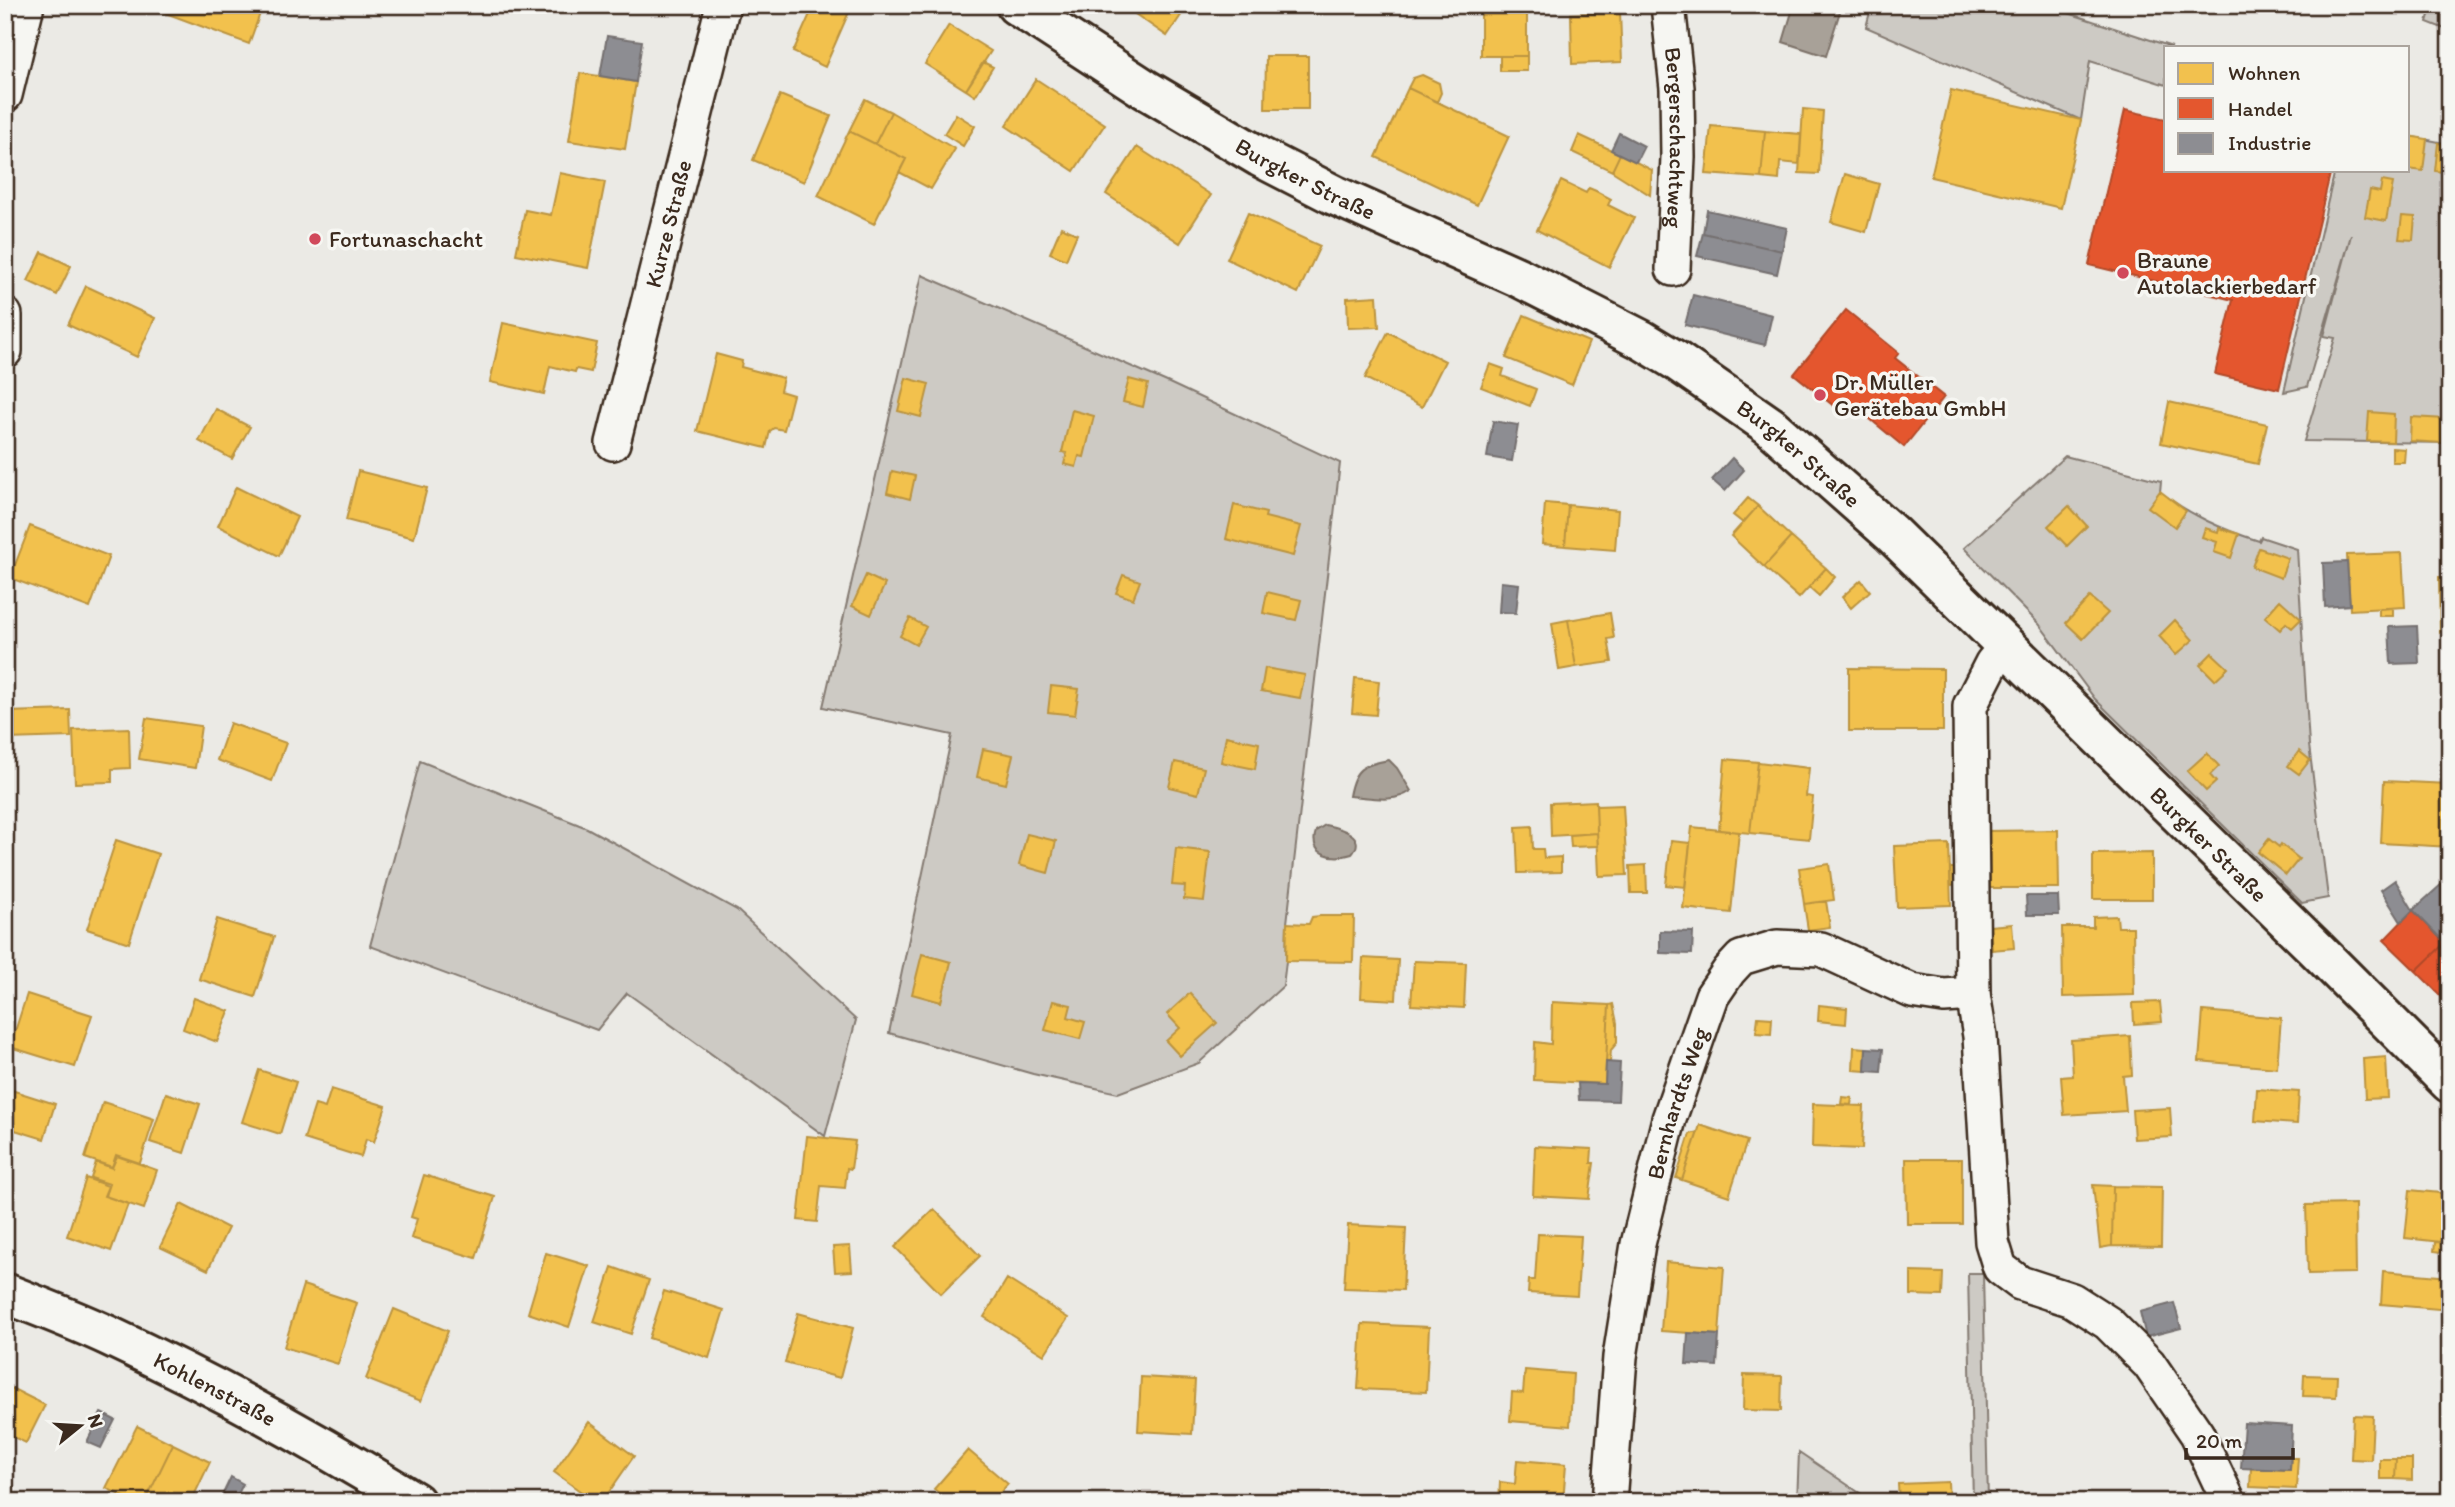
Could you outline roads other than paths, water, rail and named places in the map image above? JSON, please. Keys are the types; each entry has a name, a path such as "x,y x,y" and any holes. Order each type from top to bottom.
{"main road":[{"name":"Burgker Straße","path":"1016,5 1145,89 1260,157 1334,195 1520,278 1642,340 1770,426 1891,533 2450,1083"},
{"name":"Kohlenstraße","path":"5,1293 109,1336 235,1399 332,1451 415,1502"}],"street":[{"path":"5,95 27,5"},
{"name":"Kurze Straße","path":"614,443 723,5"},
{"name":"Bergerschachtweg","path":"1668,5 1677,88 1678,157 1673,269"},
{"path":"5,315 5,351"},
{"path":"2006,646 1992,663 1970,706 1973,994 1980,1035 1992,1242 2000,1268 2020,1283 2072,1300 2108,1323 2148,1364 2197,1434 2229,1502"},
{"name":"Bernhardts Weg","path":"1609,1502 1620,1357 1638,1244 1669,1119 1712,996 1728,971 1741,958 1777,947 1821,949 1912,991 1944,996 1973,994"}],"place":[{"name":"Fortunaschacht","path":"315,239"},
{"name":"Braune Autolackierbedarf","path":"2123,273"},
{"name":"Dr. Müller Gerätebau GmbH","path":"1820,395"}]}
